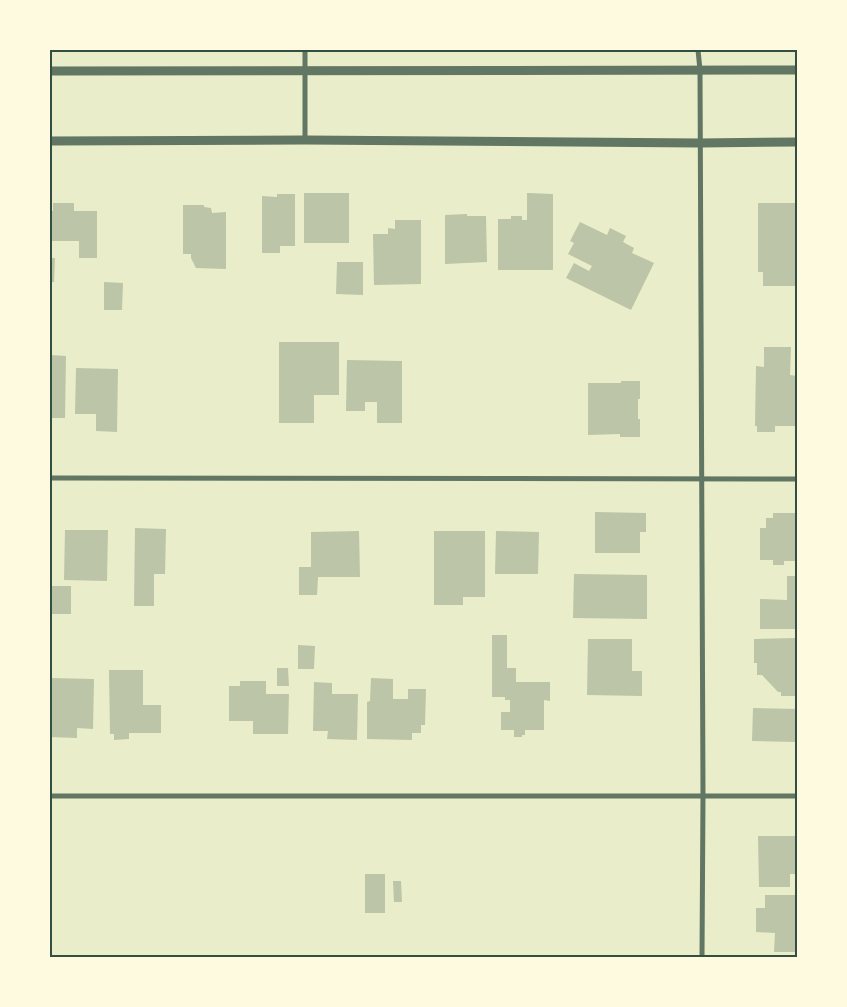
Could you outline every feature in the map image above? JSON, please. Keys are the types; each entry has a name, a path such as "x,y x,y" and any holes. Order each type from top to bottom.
{"street":[{"path":"305,50 305,140"},
{"path":"698,50 700,70 702,479 702,957"},
{"path":"50,72 797,70"},
{"path":"50,140 797,142"},
{"path":"50,478 797,479"},
{"path":"50,796 797,796"}],"building":[{"path":"304,193 349,193 349,243 304,243"},
{"path":"527,193 553,194 553,270 498,270 498,219 511,219 511,216 522,216 522,220 527,220"},
{"path":"277,194 295,194 295,246 280,246 280,253 262,253 262,196 277,197"},
{"path":"53,203 74,203 74,211 97,211 97,258 79,258 79,241 50,241 50,211 53,211"},
{"path":"758,203 796,203 797,286 763,286 763,272 758,272"},
{"path":"183,205 204,205 204,207 211,208 212,213 226,212 226,269 196,268 191,254 183,254"},
{"path":"467,214 467,216 486,216 487,262 445,264 445,215"},
{"path":"395,220 421,220 421,284 374,285 373,234 388,234 388,228 395,229"},
{"path":"580,222 607,235 610,228 626,236 623,242 634,248 632,253 654,263 631,310 566,278 574,263 589,271 592,266 568,254 574,243 570,241"},
{"path":"50,258 55,258 54,282 50,282"},
{"path":"337,262 363,262 363,295 336,294"},
{"path":"104,282 123,283 122,310 104,310"},
{"path":"279,342 339,342 339,395 314,395 314,423 279,423"},
{"path":"764,347 791,347 790,375 797,376 797,426 775,426 775,432 757,432 757,426 755,426 756,366 764,367"},
{"path":"50,355 66,356 65,418 50,418"},
{"path":"347,360 402,361 402,423 377,423 377,402 365,402 365,411 346,411"},
{"path":"76,368 118,369 117,432 96,431 96,414 75,414"},
{"path":"621,381 640,381 638,419 640,419 640,437 620,437 620,434 588,435 588,383 621,383"},
{"path":"595,512 646,513 646,532 640,532 640,553 595,553"},
{"path":"773,513 797,513 797,561 784,561 784,565 773,565 773,560 760,560 760,528 766,528 766,518 773,518"},
{"path":"135,528 166,529 165,574 154,574 154,606 134,606"},
{"path":"65,530 108,530 107,581 64,580"},
{"path":"359,531 360,577 318,577 317,595 299,595 299,567 311,567 311,532"},
{"path":"434,531 485,531 485,597 463,597 463,605 434,605"},
{"path":"496,531 539,532 538,574 495,574"},
{"path":"574,574 647,575 647,619 573,618"},
{"path":"787,576 797,576 797,629 760,629 760,599 787,600"},
{"path":"50,586 71,586 71,614 50,614"},
{"path":"492,635 507,635 507,668 516,668 516,682 550,682 550,701 544,700 544,730 525,730 525,735 522,735 522,737 514,737 514,730 501,730 501,712 510,712 510,700 505,700 505,697 492,697"},
{"path":"797,638 797,696 781,696 781,692 778,692 762,675 757,675 757,663 754,663 754,639"},
{"path":"588,639 632,639 632,671 642,671 642,696 587,695"},
{"path":"298,645 315,646 314,669 298,669"},
{"path":"277,668 288,668 289,686 277,686"},
{"path":"109,670 143,670 143,705 161,705 161,733 129,733 129,739 114,740 114,734 110,734"},
{"path":"50,678 94,679 93,729 77,728 77,738 50,737"},
{"path":"371,678 393,679 393,699 408,699 408,689 426,689 425,725 421,725 421,733 412,733 412,740 367,739 367,702 370,701"},
{"path":"240,681 266,681 266,694 289,694 288,734 253,734 253,721 229,721 229,686 240,686"},
{"path":"314,682 332,683 332,694 358,694 357,740 327,739 328,731 313,731"},
{"path":"753,708 797,709 797,742 752,741"},
{"path":"758,836 797,836 797,874 790,874 790,887 759,887"},
{"path":"365,874 385,874 385,913 365,913"},
{"path":"393,881 401,881 402,902 394,902"},
{"path":"765,895 797,895 797,952 774,952 775,933 756,932 756,908 765,908"}]}
